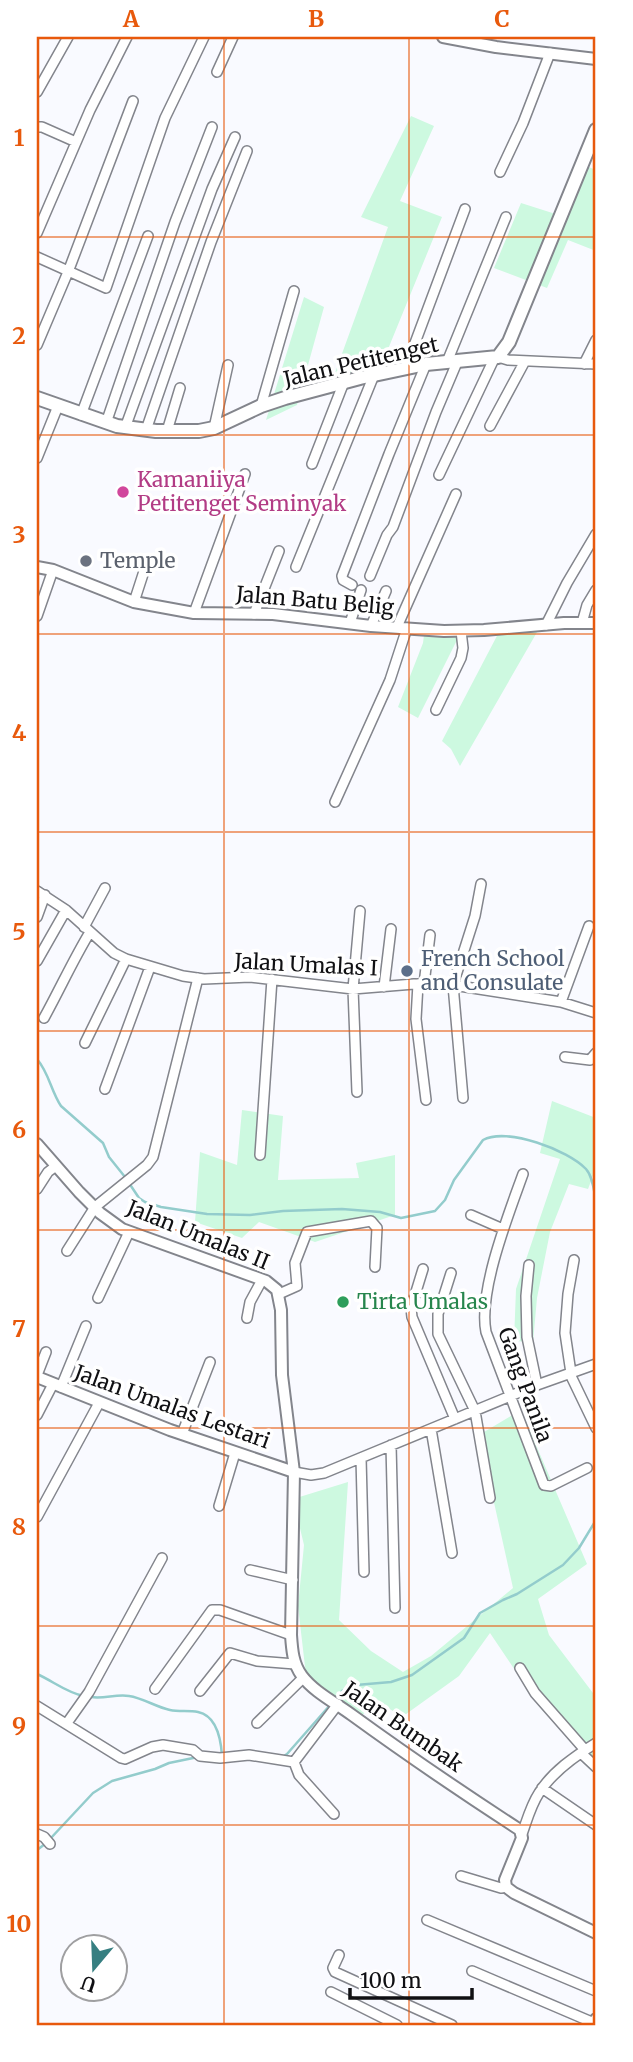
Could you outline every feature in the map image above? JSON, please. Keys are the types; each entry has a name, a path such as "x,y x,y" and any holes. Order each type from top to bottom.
{"main road":[{"path":"496,358 509,342 596,130"},
{"name":"Jalan Petitenget","path":"37,398 125,428 188,432 214,428 261,406 344,382 426,364 496,358"}],"street":[{"path":"37,92 68,37"},
{"path":"37,233 90,110 127,37"},
{"path":"37,257 106,288 165,118 204,37"},
{"path":"217,72 233,37"},
{"path":"443,37 596,59"},
{"path":"500,172 550,52"},
{"path":"37,345 68,272 133,101"},
{"path":"37,127 43,127 76,142"},
{"path":"106,423 212,127"},
{"path":"125,428 212,189 236,137"},
{"path":"146,430 204,262 247,151"},
{"path":"406,368 465,209"},
{"path":"370,576 387,534 393,527 436,412 484,268 506,217"},
{"path":"81,415 148,236"},
{"path":"261,406 294,291"},
{"path":"584,364 596,340"},
{"path":"439,475 496,358 596,364"},
{"path":"491,426 525,361"},
{"path":"352,585 343,580 342,576 426,364"},
{"path":"214,428 228,365"},
{"path":"296,567 374,375"},
{"path":"312,464 344,382"},
{"path":"167,431 180,388"},
{"path":"37,458 58,406"},
{"path":"194,613 244,474"},
{"path":"335,802 390,680 402,628 456,494"},
{"path":"546,625 596,534"},
{"path":"254,614 279,551"},
{"path":"134,602 147,562"},
{"name":"Jalan Batu Belig","path":"37,567 53,570 134,602 194,613 288,615 371,626 461,631 596,623"},
{"path":"37,616 53,570"},
{"path":"350,623 361,590"},
{"path":"582,623 587,605 596,590"},
{"path":"371,626 386,591"},
{"path":"436,710 461,658 461,631"},
{"path":"463,1098 453,985 475,916 481,884"},
{"path":"44,1018 105,888"},
{"path":"37,917 41,893"},
{"name":"Jalan Umalas I","path":"41,893 66,910 114,953 126,960 198,978 250,977 354,989 421,984 453,985 561,1002 596,1013"},
{"path":"37,961 66,910"},
{"path":"358,1092 354,989 360,911"},
{"path":"561,1002 589,926"},
{"path":"384,986 391,929"},
{"path":"426,1100 416,1019 430,935"},
{"path":"85,1043 126,960"},
{"path":"105,1089 150,967"},
{"path":"66,1251 95,1207 147,1165 153,1157 198,978"},
{"path":"260,1155 272,979"},
{"path":"565,1057 590,1060 596,1053"},
{"name":"Jalan Umalas II","path":"37,1146 110,1221 129,1232 262,1280 274,1287 279,1294 281,1310 282,1375 294,1472"},
{"path":"37,1189 48,1172 56,1166"},
{"name":"Gang Panila","path":"523,1174 503,1229 490,1283 484,1325 545,1485 551,1486 587,1468"},
{"path":"471,1215 503,1229"},
{"path":"279,1294 297,1286 295,1264 307,1232 371,1221 377,1228 375,1267"},
{"path":"98,1298 129,1232"},
{"path":"574,1260 565,1333 571,1373 596,1428"},
{"path":"528,1265 527,1337 537,1385"},
{"path":"423,1269 411,1308 412,1317 455,1419"},
{"path":"451,1273 438,1314 438,1334 475,1411 490,1498"},
{"path":"247,1318 250,1302 262,1280"},
{"path":"37,1415 57,1386 86,1326"},
{"path":"37,1376 46,1352"},
{"path":"182,1434 210,1362"},
{"path":"294,1472 312,1475 324,1473 537,1385 596,1364"},
{"name":"Jalan Umalas Lestari","path":"37,1376 99,1403 294,1472"},
{"path":"37,1517 99,1403"},
{"path":"431,1429 452,1553"},
{"path":"391,1445 395,1608"},
{"path":"219,1506 236,1452"},
{"path":"361,1458 364,1572"},
{"name":"Jalan Bumbak","path":"294,1472 291,1635 295,1664 303,1678 522,1834"},
{"path":"66,1723 89,1692 162,1558"},
{"path":"250,1570 292,1580"},
{"path":"155,1689 212,1610 220,1610 291,1635"},
{"path":"200,1691 230,1653 257,1661 295,1664"},
{"path":"520,1668 535,1693 596,1767"},
{"path":"257,1723 303,1678"},
{"path":"294,1762 338,1704"},
{"path":"37,1706 125,1759 157,1745 220,1758 249,1755 294,1762"},
{"path":"506,1887 505,1880 532,1807 542,1788 555,1773 596,1743"},
{"path":"294,1762 299,1775 334,1814"},
{"path":"542,1788 596,1825"},
{"path":"37,1834 50,1844"},
{"path":"461,1876 501,1888 506,1887 596,1933"},
{"path":"427,1920 596,1990"},
{"path":"339,1955 333,1968 335,1972 453,2025"},
{"path":"472,1971 594,2022"},
{"path":"331,1992 397,2025"}],"green space":[{"path":"411,116 434,126 400,201 442,217 375,381 327,395 388,227 361,217"},
{"path":"586,166 596,170 596,251 568,240 547,288 494,268 521,203 565,217"},
{"path":"304,297 324,307 297,405 266,420"},
{"path":"540,627 460,766 451,749 442,741 499,632"},
{"path":"460,634 418,718 398,707 424,635"},
{"path":"552,1101 596,1118 596,1168 588,1189 569,1184 550,1232 537,1298 533,1342 514,1341 516,1289 560,1159 540,1153"},
{"path":"242,1110 283,1116 278,1180 359,1178 356,1163 395,1155 395,1215 315,1242 259,1222 242,1238 195,1222 200,1152 237,1165"},
{"path":"521,1410 587,1564 538,1599 549,1635 596,1697 596,1755 587,1759 539,1706 490,1633 459,1676 402,1717 376,1700 357,1721 307,1684 298,1606 304,1545 293,1499 348,1482 339,1620 371,1651 403,1672 431,1656 513,1588 479,1435"}],"waterway":[{"path":"37,1059 61,1106 103,1143 109,1157 125,1177"},
{"path":"129,1183 145,1202 207,1214 250,1215 342,1209 380,1212 401,1218 435,1211 445,1200 454,1180 483,1140 507,1136 537,1142 577,1162 590,1176 596,1201"},
{"path":"335,1699 342,1691 356,1685 391,1682 412,1675 464,1638 480,1613 563,1565 579,1548 596,1520"},
{"path":"37,1674 66,1690 84,1696"},
{"path":"91,1697 129,1696 170,1710 204,1714 214,1723 222,1756"},
{"path":"281,1758 331,1704"},
{"path":"50,1839 93,1793 112,1781 198,1757"},
{"path":"37,1850 45,1844"}],"place":[{"name":"Kamaniiya Petitenget Seminyak","path":"123,492"},
{"name":"Temple","path":"86,561"},
{"name":"French School and Consulate","path":"407,971"},
{"name":"Tirta Umalas","path":"343,1302"}]}
